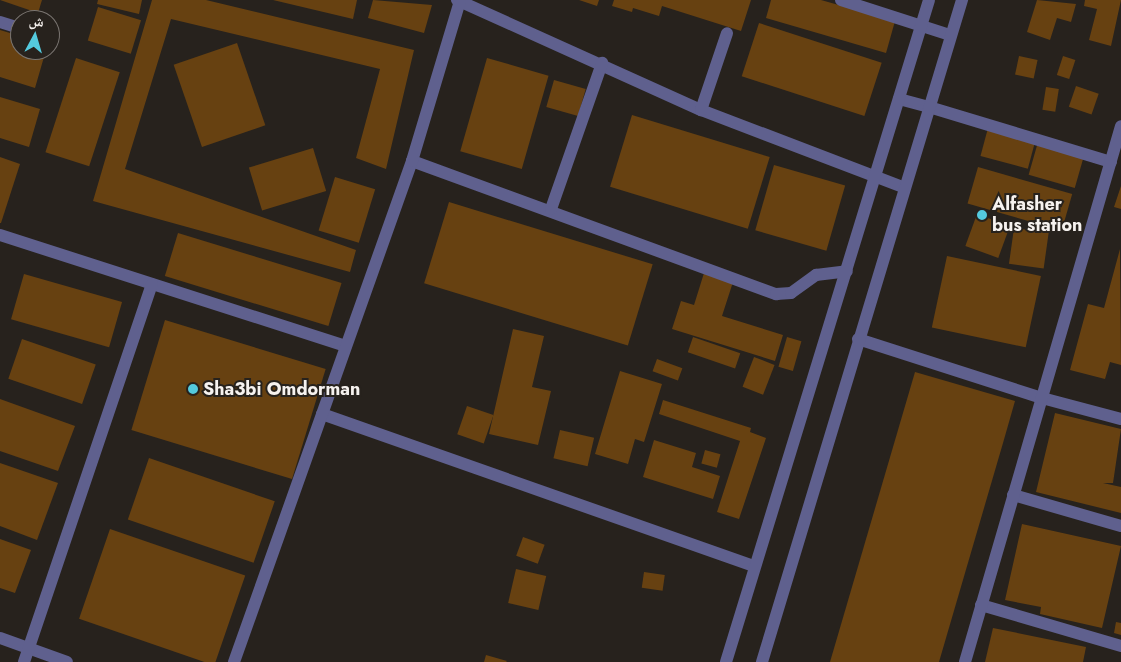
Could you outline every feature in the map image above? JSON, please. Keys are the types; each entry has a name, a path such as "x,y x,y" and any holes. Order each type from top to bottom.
{"street":[{"path":"234,662 412,161 459,0 602,63 701,110 876,179 905,188"},
{"path":"840,0 950,35"},
{"path":"726,662 754,566 876,179 929,0"},
{"path":"762,662 858,339 962,0"},
{"path":"701,110 727,33"},
{"path":"551,209 602,63"},
{"path":"899,99 1111,162"},
{"path":"965,662 1121,126"},
{"path":"412,161 551,209 776,294 791,293 816,275 847,271"},
{"path":"0,235 346,346"},
{"path":"24,662 152,284"},
{"path":"858,339 1042,398 1121,419"},
{"path":"322,414 754,566"},
{"path":"1013,495 1121,526"},
{"path":"981,605 1121,646"},
{"path":"0,638 67,662"}],"building":[{"path":"0,0 42,0 39,10 29,10"},
{"path":"98,0 142,0 139,14 97,4"},
{"path":"152,0 206,0 414,50 386,169 356,158 380,69 171,19 125,169 356,250 350,272 93,201"},
{"path":"273,0 357,0 353,19"},
{"path":"373,0 432,5 424,33 368,18"},
{"path":"579,0 599,0 597,6"},
{"path":"614,0 751,0 741,31 662,6 659,16 633,8 632,12 612,6"},
{"path":"771,0 821,0 895,21 886,53 766,18"},
{"path":"1037,0 1076,4 1071,22 1057,18 1050,40 1027,32"},
{"path":"1085,0 1121,0 1111,46 1089,40 1097,9 1084,6"},
{"path":"98,7 141,20 131,54 88,40"},
{"path":"759,23 882,63 864,116 742,76"},
{"path":"0,30 10,33 10,60 43,60 35,88 0,77"},
{"path":"237,43 265,125 202,147 174,65"},
{"path":"1019,56 1038,60 1034,79 1015,75"},
{"path":"1063,56 1075,60 1069,79 1057,75"},
{"path":"76,58 120,72 89,166 45,152"},
{"path":"487,58 549,76 522,169 460,151"},
{"path":"554,80 586,89 578,116 546,107"},
{"path":"1076,86 1099,94 1092,115 1069,107"},
{"path":"1046,87 1059,89 1055,112 1042,110"},
{"path":"0,97 40,109 29,147 0,138"},
{"path":"632,115 770,157 748,229 610,187"},
{"path":"988,128 1035,141 1028,169 980,156"},
{"path":"1038,142 1084,155 1075,188 1029,175"},
{"path":"313,148 326,191 262,211 249,168"},
{"path":"0,157 20,164 1,223 0,223"},
{"path":"774,165 845,185 826,251 755,230"},
{"path":"978,167 1072,194 1062,231 968,204"},
{"path":"335,177 375,189 359,243 319,231"},
{"path":"1121,186 1121,209 1114,207"},
{"path":"449,202 653,264 628,346 424,283"},
{"path":"977,214 1010,226 998,258 965,246"},
{"path":"1014,228 1049,233 1044,269 1009,264"},
{"path":"178,233 342,283 328,326 165,276"},
{"path":"1120,249 1121,365 1110,362 1105,379 1070,370 1088,304 1104,308"},
{"path":"947,256 1041,276 1026,347 932,327"},
{"path":"704,273 733,282 722,316 783,335 775,361 672,329 681,301 694,305"},
{"path":"24,274 122,302 109,347 11,319"},
{"path":"165,320 326,369 292,479 131,430"},
{"path":"513,329 544,336 532,387 551,391 538,445 489,434"},
{"path":"693,337 740,353 735,368 688,352"},
{"path":"787,337 801,341 793,371 778,367"},
{"path":"22,339 96,364 82,404 8,379"},
{"path":"754,357 775,365 763,395 743,387"},
{"path":"657,359 682,368 678,380 653,371"},
{"path":"620,371 662,384 644,442 635,439 628,464 595,454"},
{"path":"915,372 1015,401 939,662 830,662"},
{"path":"0,399 75,426 58,471 0,451"},
{"path":"663,400 751,428 750,432 766,438 739,519 717,512 740,441 659,414"},
{"path":"467,406 493,415 484,443 457,434"},
{"path":"1055,413 1121,429 1113,483 1103,483 1121,487 1121,513 1036,492"},
{"path":"560,430 594,438 588,466 553,458"},
{"path":"654,440 696,453 692,467 720,476 713,499 643,477"},
{"path":"705,450 720,454 717,468 701,464"},
{"path":"149,458 275,501 254,563 128,519"},
{"path":"0,463 58,483 37,540 0,526"},
{"path":"1022,524 1121,546 1102,628 1040,614 1041,607 1005,600"},
{"path":"110,529 245,576 215,662 204,662 79,619"},
{"path":"523,537 545,545 538,564 516,556"},
{"path":"0,539 31,550 15,593 0,588"},
{"path":"516,569 546,576 538,610 508,603"},
{"path":"644,572 665,575 663,591 642,588"},
{"path":"1116,622 1121,623 1121,635 1114,633"},
{"path":"993,628 1086,647 1083,662 985,662"},
{"path":"486,655 507,661 484,662"}],"place":[{"name":"Alfasher bus station","path":"982,215"},
{"name":"Sha3bi Omdorman","path":"193,389"}]}
